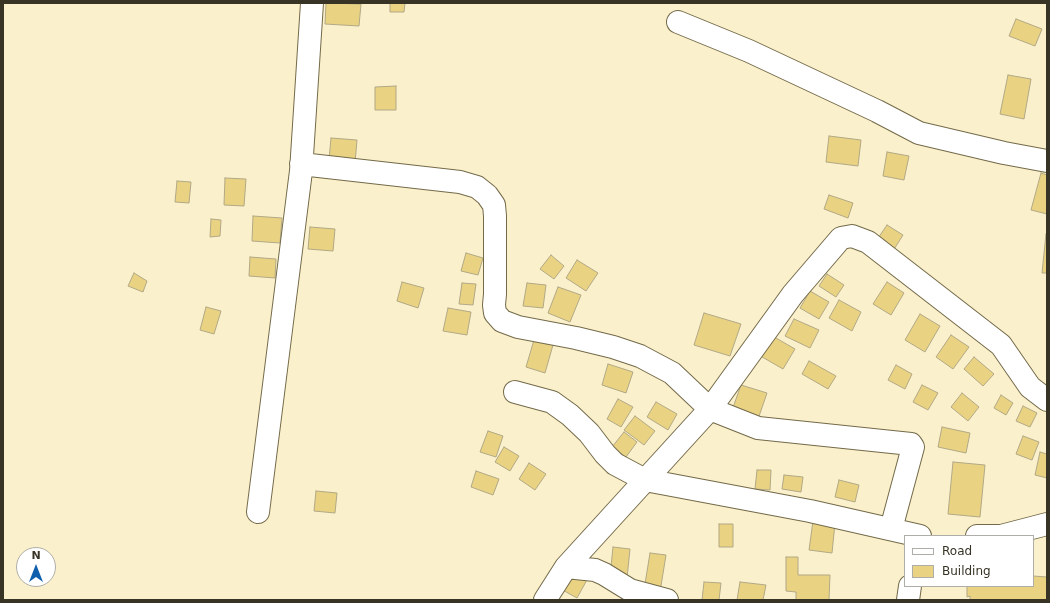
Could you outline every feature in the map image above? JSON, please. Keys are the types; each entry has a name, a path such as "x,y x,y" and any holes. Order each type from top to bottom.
{"street":[{"path":"258,512 301,164 312,3"},
{"path":"678,22 749,51 877,111 918,133 1004,153 1047,161"},
{"path":"301,164 460,182 477,187 487,195 494,205 494,305 495,313 502,321 518,327 584,340 640,356 672,373 710,409 758,428 911,444 914,447 891,529"},
{"path":"545,600 566,567 710,409 793,294 841,238 852,236 868,242 1001,345 1030,387 1047,400"},
{"path":"515,392 552,402 570,415 589,432 605,454 615,464 645,480 810,511 916,535"},
{"path":"1005,535 1047,524"},
{"path":"566,567 595,570 630,590 667,600"},
{"path":"908,600 910,587"}],"building":[{"path":"326,3 361,4 359,26 325,24"},
{"path":"390,3 405,3 404,12 390,12"},
{"path":"1016,19 1042,29 1035,46 1009,36"},
{"path":"1008,75 1031,79 1024,119 1000,114"},
{"path":"396,86 396,110 375,110 375,87"},
{"path":"829,136 861,140 858,166 826,162"},
{"path":"331,138 357,140 355,163 329,160"},
{"path":"887,152 909,156 904,180 883,176"},
{"path":"1041,173 1047,175 1047,214 1031,210"},
{"path":"225,178 246,179 244,206 224,205"},
{"path":"177,181 191,182 189,203 175,202"},
{"path":"829,195 853,203 848,218 824,209"},
{"path":"253,216 282,218 280,243 252,241"},
{"path":"211,219 221,220 220,236 210,237"},
{"path":"887,225 903,235 891,254 874,244"},
{"path":"310,227 335,229 333,251 308,249"},
{"path":"1046,234 1047,273 1042,273"},
{"path":"466,253 483,258 478,275 461,271"},
{"path":"551,255 564,266 554,279 540,269"},
{"path":"250,257 276,259 275,278 249,276"},
{"path":"577,260 598,273 586,291 566,278"},
{"path":"134,273 147,281 143,292 128,286"},
{"path":"827,274 844,285 836,297 819,286"},
{"path":"402,282 424,288 418,308 397,301"},
{"path":"887,282 904,293 891,315 873,304"},
{"path":"462,283 476,284 473,305 459,304"},
{"path":"527,283 546,285 543,308 523,306"},
{"path":"558,287 581,295 570,322 548,313"},
{"path":"810,291 829,302 819,319 800,308"},
{"path":"839,300 861,312 852,331 829,318"},
{"path":"206,307 221,311 214,334 200,330"},
{"path":"448,308 471,312 467,335 443,331"},
{"path":"704,313 741,324 730,356 694,345"},
{"path":"920,314 940,326 925,352 905,340"},
{"path":"794,319 819,330 810,348 785,336"},
{"path":"769,334 795,349 783,369 757,354"},
{"path":"951,335 969,347 953,369 936,357"},
{"path":"534,340 553,345 545,373 526,367"},
{"path":"974,357 994,374 983,386 964,369"},
{"path":"809,361 836,376 828,389 802,374"},
{"path":"608,364 633,372 626,393 602,385"},
{"path":"896,365 912,374 905,389 888,380"},
{"path":"741,385 767,393 756,425 730,416"},
{"path":"922,385 938,393 928,410 913,402"},
{"path":"962,393 979,407 968,421 951,407"},
{"path":"1001,395 1013,403 1006,415 994,408"},
{"path":"618,399 633,407 621,427 607,419"},
{"path":"656,402 677,414 668,430 647,417"},
{"path":"1023,406 1037,413 1030,427 1016,421"},
{"path":"635,416 655,431 644,445 624,430"},
{"path":"942,427 970,433 966,453 938,447"},
{"path":"488,431 503,436 496,457 480,452"},
{"path":"624,432 637,442 626,457 612,447"},
{"path":"1023,436 1039,442 1032,460 1016,454"},
{"path":"504,447 519,456 510,471 495,462"},
{"path":"1040,452 1047,454 1047,478 1035,475"},
{"path":"953,462 985,465 980,517 948,514"},
{"path":"529,463 546,474 535,490 519,479"},
{"path":"757,470 771,470 770,490 755,489"},
{"path":"476,471 499,479 493,495 471,487"},
{"path":"784,475 803,477 801,492 782,489"},
{"path":"839,480 859,485 855,502 835,497"},
{"path":"316,491 337,493 335,513 314,511"},
{"path":"813,521 835,523 832,553 809,550"},
{"path":"719,524 733,524 733,547 719,547"},
{"path":"613,547 630,549 627,578 610,576"},
{"path":"650,553 666,555 660,592 644,590"},
{"path":"786,557 798,557 798,575 830,575 829,600 796,600 796,592 786,591"},
{"path":"569,568 588,578 577,598 559,588"},
{"path":"1034,576 1047,577 1047,600 970,600 970,596 967,597 967,587 1034,587"},
{"path":"704,582 721,583 719,600 702,600"},
{"path":"740,582 766,585 763,600 737,600"}]}
